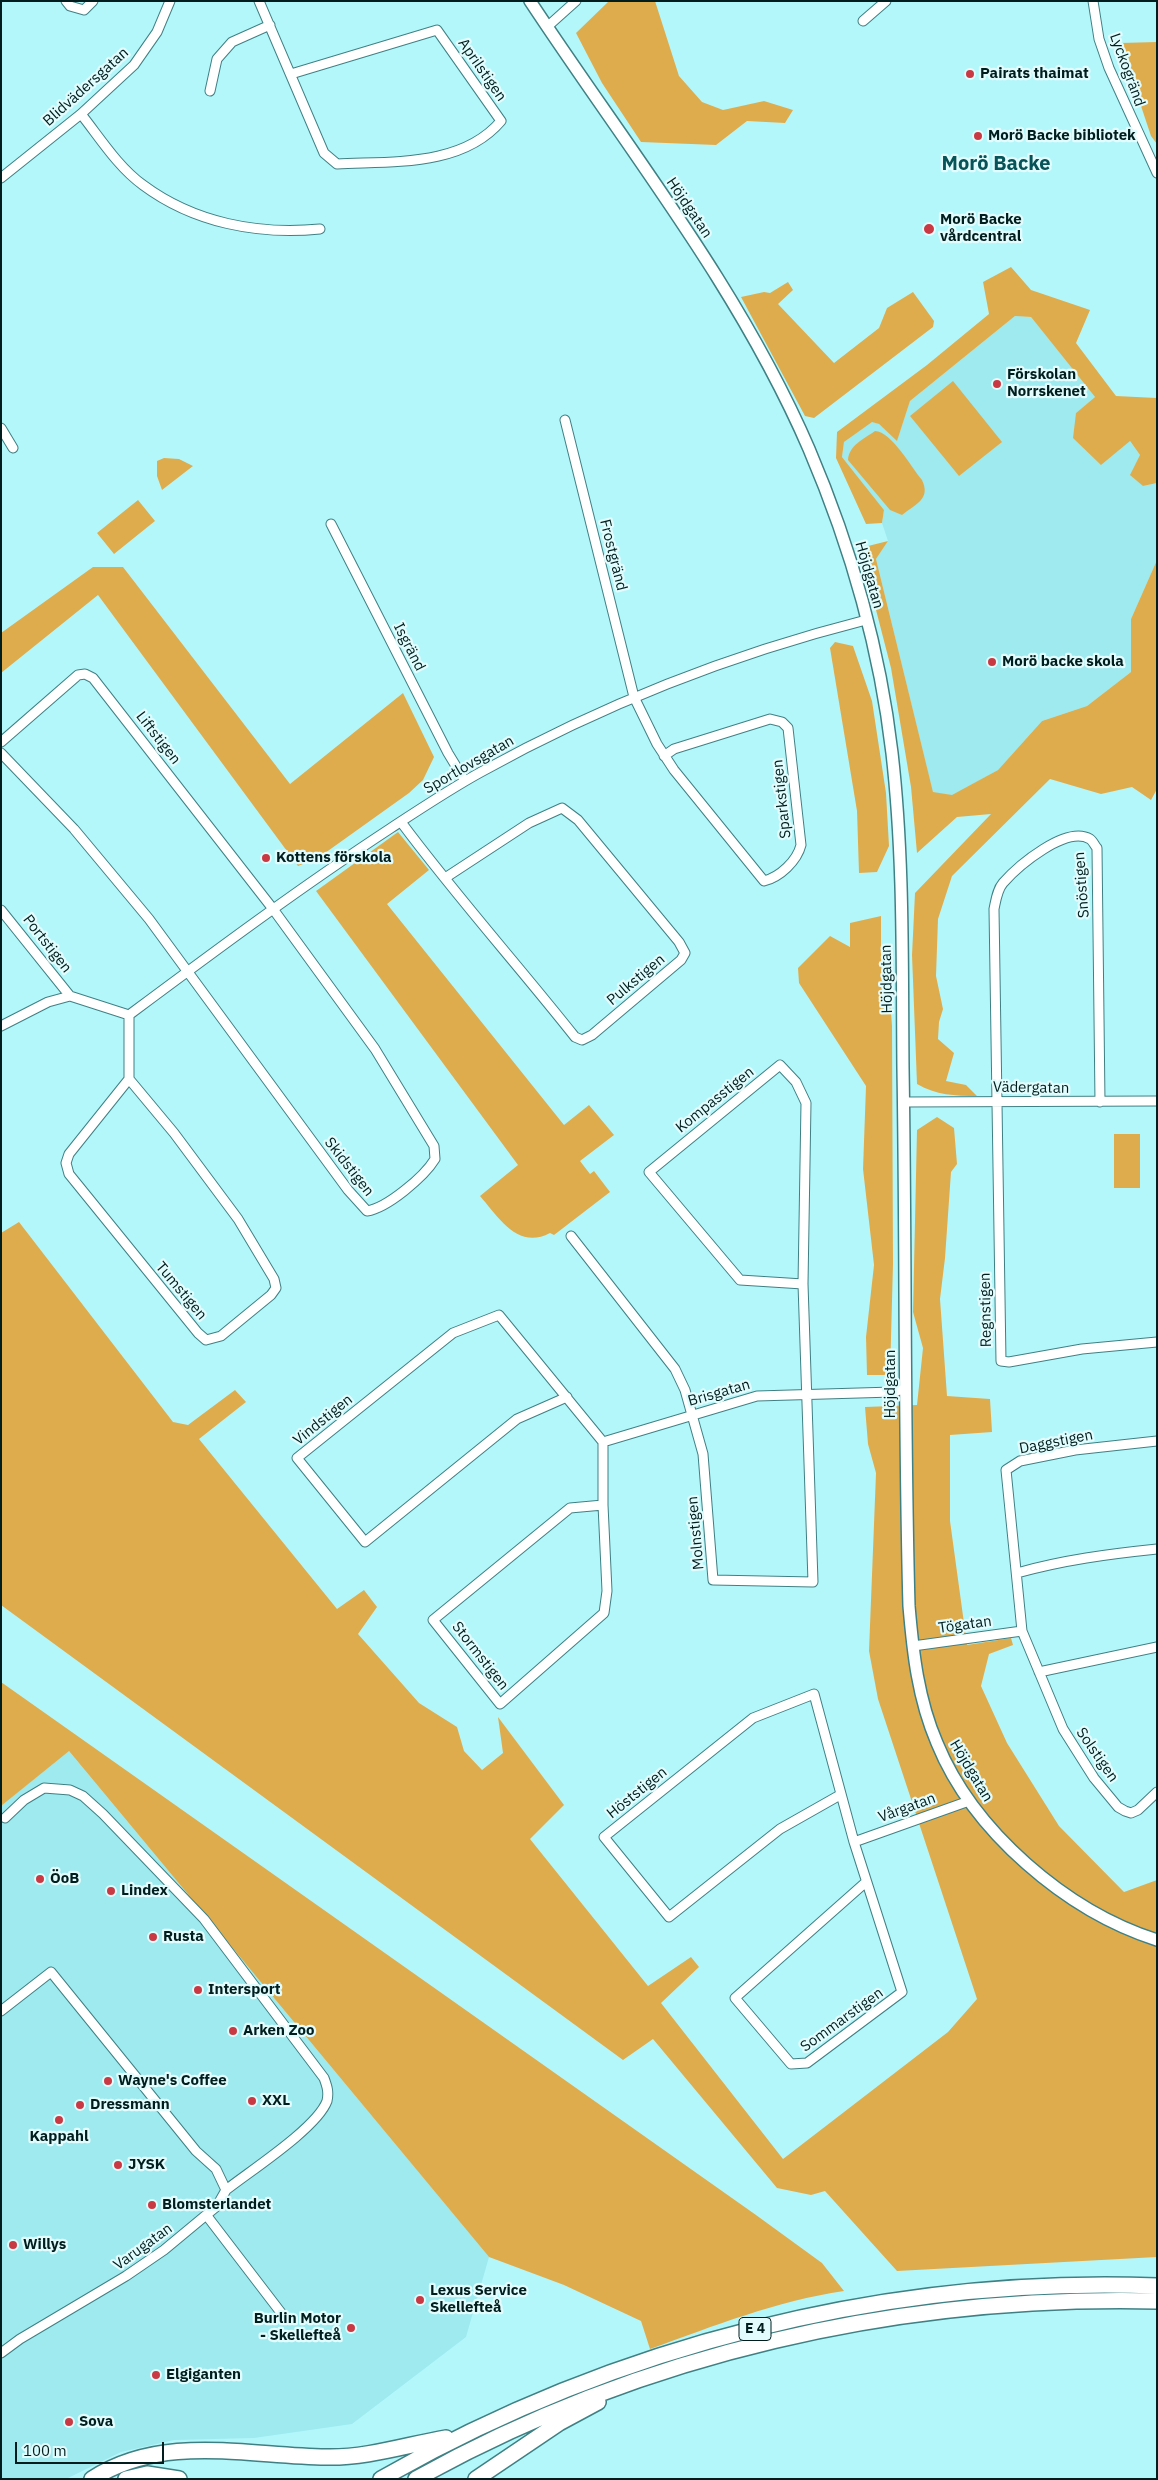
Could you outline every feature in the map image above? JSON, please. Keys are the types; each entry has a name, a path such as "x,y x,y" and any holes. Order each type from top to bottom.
{"highway":[{"name":"E 4","path":"381,2479 461,2435 556,2393 656,2357 708,2341 827,2313 960,2293 1073,2286 1157,2286"},
{"name":"E 4","path":"416,2479 503,2433 585,2398 659,2372 777,2339 917,2313 1006,2305 1157,2301"},
{"path":"476,2479 567,2419 659,2372"},
{"path":"92,2479 137,2457 176,2450 326,2457 356,2456 461,2435"},
{"path":"126,2479 147,2474 179,2479"}],"street":[{"path":"66,1 70,6 84,10 93,1"},
{"name":"Blidvädersgatan","path":"1,178 81,114 134,65 157,32 170,1"},
{"name":"Aprilstigen","path":"260,1 324,153 337,164 418,159 458,151 491,133 501,121 437,30 291,74"},
{"name":"Höjdgatan","path":"530,1 692,238 736,307 777,382 830,500 866,620 883,695 897,811 904,1102 905,1389 909,1606 913,1646 926,1713 936,1743 951,1774 969,1802 993,1830 1049,1881 1112,1923 1157,1940"},
{"path":"547,27 576,1"},
{"path":"863,21 886,1"},
{"name":"Lyckogränd","path":"1093,1 1100,39 1109,68 1157,173"},
{"path":"210,91 217,59 232,42 270,25"},
{"path":"81,114 117,160 142,185 191,213 230,225 254,229 291,232 320,229"},
{"name":"Frostgränd","path":"565,420 634,697"},
{"path":"1,428 13,448"},
{"name":"Isgränd","path":"331,524 448,753 465,781"},
{"name":"Sportlovsgatan","path":"129,1015 323,872 465,781 568,727 634,697 746,654 866,620"},
{"name":"Liftstigen","path":"1,742 78,675 85,674 93,678 273,909"},
{"name":"Sparkstigen","path":"634,697 664,756 764,881 774,879 799,856 801,845 788,728 782,722 770,719 674,749 664,756"},
{"path":"1,753 74,829 149,919 187,972"},
{"name":"Pulkstigen","path":"400,822 445,878 575,1037 582,1040 592,1035 681,960 685,953 679,942 578,820 562,808 529,823 445,878"},
{"name":"Snöstigen","path":"997,1100 994,909 998,893 1003,884 1038,853 1066,837 1081,836 1091,840 1097,848 1098,857 1100,1102"},
{"name":"Skidstigen","path":"187,972 358,1202 367,1211 384,1205 433,1163 435,1159 434,1146 374,1049 273,909"},
{"name":"Portstigen","path":"1,910 70,996"},
{"name":"Portstigen","path":"1,1026 48,1002 70,996 129,1015"},
{"path":"129,1015 129,1079"},
{"name":"Kompasstigen","path":"803,1284 740,1280 649,1172 780,1065 796,1082 806,1102 803,1284 808,1394"},
{"name":"Tumstigen","path":"129,1079 174,1133 238,1219 274,1279 276,1288 271,1295 221,1336 206,1340 198,1333 69,1174 66,1163 69,1154 129,1079"},
{"name":"Vädergatan","path":"904,1102 997,1100 1157,1101"},
{"name":"Regnstigen","path":"997,1100 1001,1361 1009,1362 1082,1349 1157,1342"},
{"name":"Molnstigen","path":"571,1236 675,1369 685,1390 703,1454 713,1580 813,1582 808,1394"},
{"name":"Vindstigen","path":"567,1397 517,1419 365,1542 298,1458 453,1333 498,1316 567,1397 603,1442"},
{"name":"Brisgatan","path":"603,1442 757,1396 893,1392 905,1389"},
{"name":"Daggstigen","path":"1022,1631 1006,1470 1020,1460 1075,1450 1157,1441"},
{"name":"Stormstigen","path":"603,1442 603,1505 607,1591 604,1613 500,1704 434,1620 570,1508 603,1505"},
{"path":"1016,1573 1093,1556 1157,1549"},
{"name":"Tögatan","path":"913,1646 1022,1631"},
{"name":"Solstigen","path":"1022,1631 1063,1730 1094,1778 1118,1807 1131,1813 1138,1810 1157,1792"},
{"path":"1039,1672 1157,1647"},
{"name":"Höststigen","path":"840,1795 780,1829 669,1917 604,1837 753,1718 814,1694 854,1842"},
{"name":"Varugatan","path":"1,2353 20,2339 126,2276 207,2216 223,2198 226,2190 310,2124 320,2113 328,2094 324,2078 204,1919 103,1814 83,1796 70,1790 44,1788 24,1800 5,1818"},
{"name":"Vårgatan","path":"854,1842 969,1802"},
{"name":"Sommarstigen","path":"854,1842 902,1992 807,2064 791,2064 735,1998 866,1882"},
{"path":"1,2012 51,1972 196,2151 216,2169 226,2190"},
{"path":"207,2216 282,2314"}],"shaded area":[{"path":"609,1 655,1 679,76 702,102 723,110 764,101 793,110 785,123 747,121 716,145 641,142 602,83 576,33"},
{"path":"1157,42 1157,144 1151,136 1120,43"},
{"path":"1011,267 1031,290 1090,310 1076,343 1116,396 1157,398 1157,483 1143,486 1130,475 1140,455 1130,441 1101,465 1073,438 1076,413 1095,397 1031,317 1015,316 910,401 897,441 879,424 872,422 844,442 842,457 884,510 882,523 866,524 836,458 837,432 927,365 989,314 983,282"},
{"path":"788,282 793,290 778,304 834,363 879,328 887,308 913,292 934,321 933,327 814,418 805,416 741,297 764,292 770,293"},
{"path":"1015,316 1031,317 1095,397 1076,413 1129,440 1140,455 1143,486 1157,483 1157,560 1131,619 1131,672 1087,706 1042,721 998,770 952,796 933,793 876,559 888,541 882,523 884,510 842,457 844,442 872,421 879,424 897,440 910,401"},
{"path":"953,381 1002,442 959,476 910,416"},
{"path":"875,431 888,437 901,451 922,480 925,492 923,497 902,515 890,510 848,460 854,446"},
{"path":"164,458 179,459 193,466 162,490 157,476 157,461"},
{"path":"138,500 155,521 114,554 97,533"},
{"path":"888,541 876,559 933,792 952,795 998,770 1042,721 1087,706 1131,672 1131,619 1157,560 1157,789 1151,800 1132,787 1101,794 1050,779 952,876 938,919 936,976 943,1009 939,1022 938,1039 954,1053 946,1081 966,1085 977,1096 961,1096 931,1091 917,1084 912,955 915,893 991,814 957,817 917,853 911,787 891,668 860,548"},
{"path":"93,567 123,567 290,784 403,693 434,757 423,780 409,793 318,858 298,866 98,595 1,673 1,633"},
{"path":"835,642 853,646 872,701 886,793 889,846 877,872 859,873 857,811 830,648"},
{"path":"398,832 429,870 387,904 564,1125 589,1105 614,1135 580,1161 590,1174 594,1171 610,1192 554,1235 550,1233 539,1237 528,1237 519,1235 502,1222 480,1196 518,1165 316,891"},
{"path":"881,916 881,954 888,972 892,1026 893,1264 890,1375 867,1375 866,1337 874,1265 863,1169 866,1086 799,983 798,968 830,936 850,947 850,923"},
{"path":"937,1117 954,1128 957,1164 951,1172 940,1299 947,1396 990,1399 992,1432 950,1435 950,1521 967,1645 1011,1638 1013,1645 989,1654 981,1686 1007,1743 1059,1826 1124,1892 1157,1880 1157,2257 897,2271 825,2191 811,2195 777,2188 653,2039 623,2060 1,1605 1,1233 19,1222 173,1422 188,1425 235,1390 246,1402 199,1439 337,1609 364,1590 377,1607 358,1634 419,1703 457,1727 464,1751 482,1770 503,1753 498,1717 564,1805 530,1839 648,1986 691,1957 699,1967 661,2003 783,2159 948,2032 977,1999 878,1699 869,1651 876,1473 868,1444 865,1407 917,1405 923,1348 913,1312 917,1130"},
{"path":"1114,1134 1140,1134 1140,1188 1114,1188"},
{"path":"1,1682 756,2215 822,2263 844,2291 819,2295 770,2308 650,2349 641,2321 564,2285 489,2257 69,1751 1,1806"},
{"path":"68,1750 489,2257 466,2337 352,2424 254,2438 174,2440 121,2452 66,2479 1,2479 1,1806"}],"place":[{"name":"Pairats thaimat","path":"970,74"},
{"name":"Morö Backe bibliotek","path":"978,136"},
{"name":"Morö Backe vårdcentral","path":"929,229"},
{"name":"Förskolan Norrskenet","path":"997,384"},
{"name":"Morö backe skola","path":"992,662"},
{"name":"Kottens förskola","path":"266,858"},
{"name":"ÖoB","path":"40,1879"},
{"name":"Lindex","path":"111,1891"},
{"name":"Rusta","path":"153,1937"},
{"name":"Intersport","path":"198,1990"},
{"name":"Arken Zoo","path":"233,2031"},
{"name":"Wayne's Coffee","path":"108,2081"},
{"name":"XXL","path":"252,2101"},
{"name":"Dressmann","path":"80,2105"},
{"name":"Kappahl","path":"59,2120"},
{"name":"JYSK","path":"118,2165"},
{"name":"Blomsterlandet","path":"152,2205"},
{"name":"Willys","path":"13,2245"},
{"name":"Lexus Service Skellefteå","path":"420,2300"},
{"name":"Burlin Motor - Skellefteå","path":"351,2328"},
{"name":"Elgiganten","path":"156,2375"},
{"name":"Sova","path":"69,2422"}],"district":[{"name":"Morö Backe","path":"996,164"}]}
